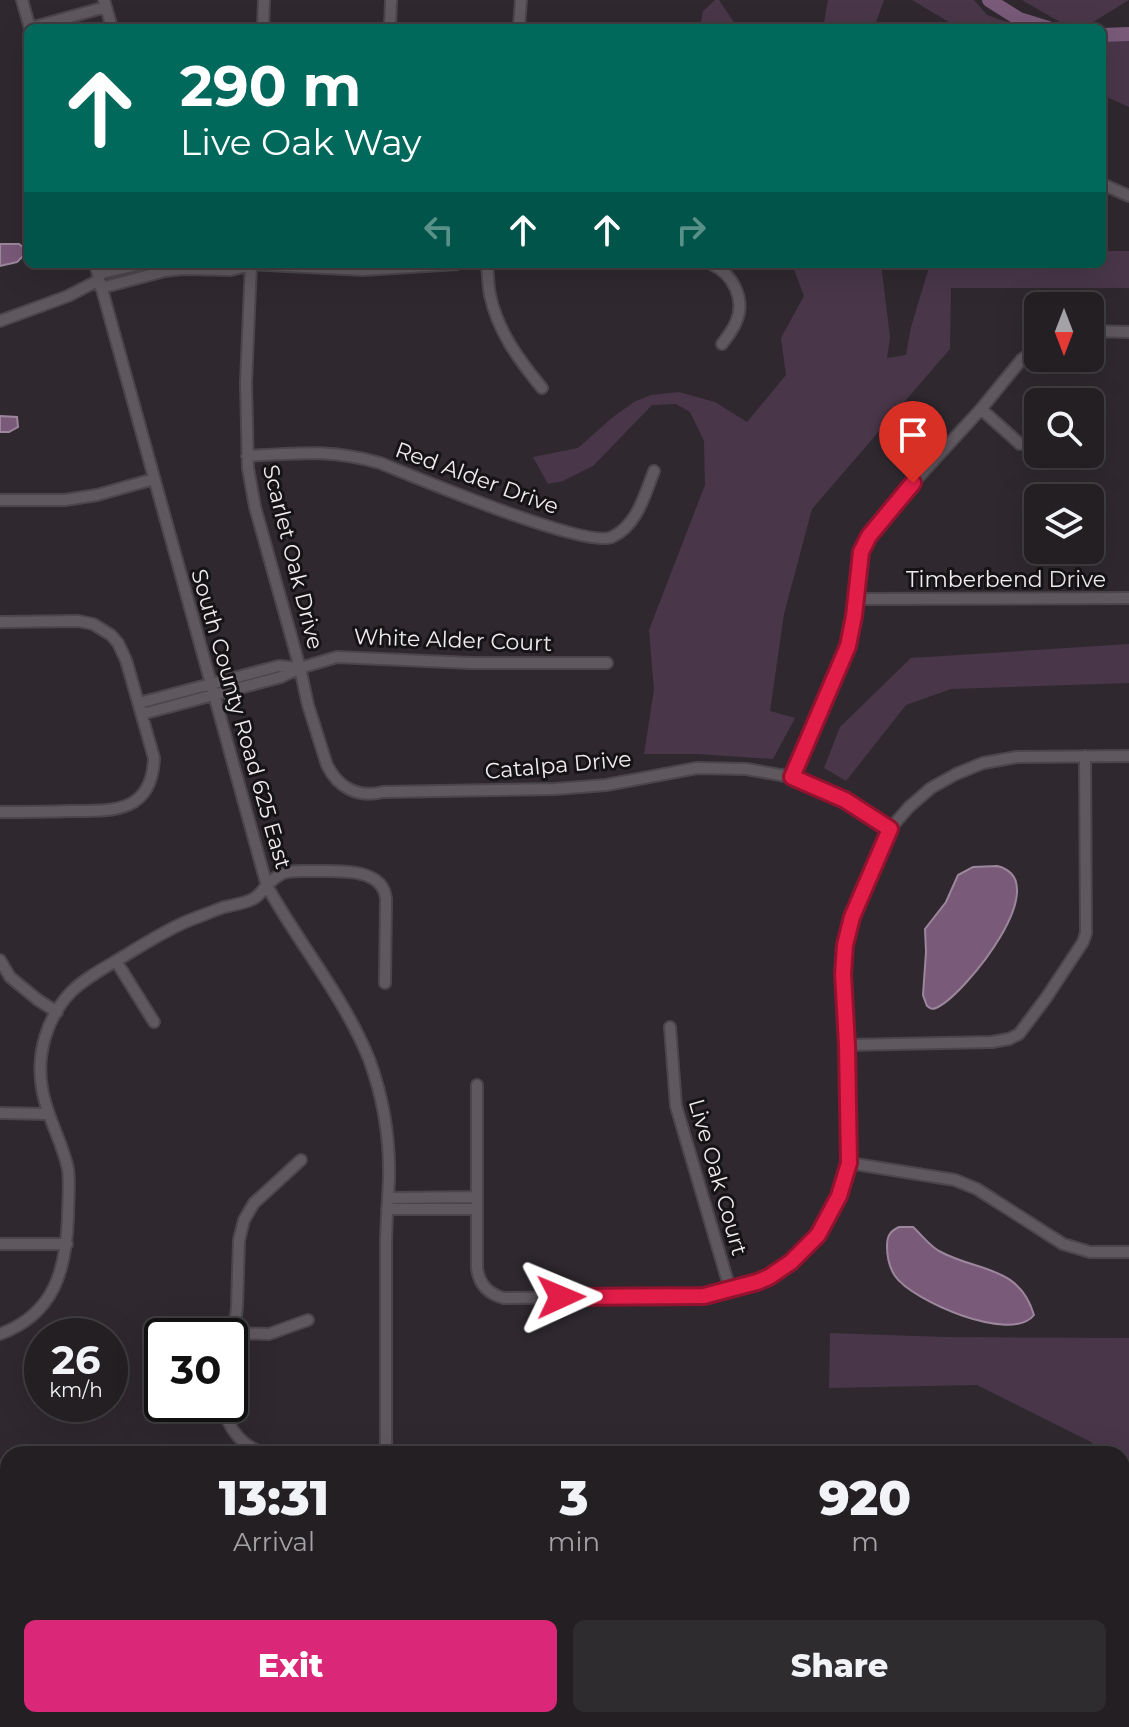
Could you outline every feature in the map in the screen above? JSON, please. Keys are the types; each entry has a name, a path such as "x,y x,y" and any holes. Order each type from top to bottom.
{"street":[{"path":"22,0 29,24"},
{"path":"263,24 264,0"},
{"path":"390,24 391,0"},
{"path":"519,24 521,0"},
{"path":"42,24 105,4 111,24"},
{"path":"1106,186 1129,196"},
{"path":"0,321 68,296 98,276 127,268"},
{"path":"98,276 237,268"},
{"name":"Scarlet Oak Drive","path":"250,268 247,456 255,507 300,668"},
{"path":"325,268 394,268"},
{"path":"487,268 490,295 513,352 542,388"},
{"path":"718,268 736,289 740,309 736,323 722,344"},
{"name":"South County Road 625 East","path":"98,276 267,886 350,1019 368,1059 384,1117 388,1158 386,1446"},
{"path":"1104,331 1129,332"},
{"path":"792,777 848,646 861,552 869,536 1024,358"},
{"path":"981,409 1020,444"},
{"name":"Red Alder Drive","path":"247,456 317,452 352,455 555,529 602,540 613,537 631,523 654,471"},
{"path":"0,500 65,500 97,495 154,479"},
{"name":"Timberbend Drive","path":"856,599 1129,598"},
{"path":"0,622 78,621 100,627 111,635 122,650 154,758 148,789 124,807 113,810 0,812"},
{"name":"White Alder Court","path":"140,708 213,688 281,677 337,657 471,663 607,663"},
{"name":"Catalpa Drive","path":"300,668 308,705 331,774 341,784 361,793 555,789 606,785 697,768 746,769 792,777 845,800 890,829"},
{"path":"847,1045 992,1042 1019,1034 1046,998 1086,933 1085,756"},
{"path":"477,1085 478,1274 485,1288 497,1296 704,1296 769,1277 810,1244 833,1209 849,1163 843,974 845,945 852,917 890,829 920,797 969,768 1017,757 1129,756"},
{"path":"0,1334 28,1319 43,1304 59,1279 67,1244 68,1168 48,1114 40,1060 46,1035 57,1012 79,985 150,940 184,923 256,898 284,871 364,874 384,888 385,983"},
{"path":"0,960 10,977 57,1012"},
{"path":"116,961 154,1022"},
{"name":"Live Oak Court","path":"670,1027 675,1104 730,1289"},
{"path":"0,1113 48,1114"},
{"path":"236,1318 239,1240 244,1220 260,1196 301,1160"},
{"path":"849,1163 955,1180 977,1189 1063,1244 1090,1252 1129,1252"},
{"path":"388,1204 477,1203"},
{"path":"0,1244 67,1244"},
{"path":"248,1333 269,1334 308,1320"},
{"path":"229,1422 241,1440 250,1446"}],"shaded area":[{"path":"719,0 735,24 701,24 703,11"},
{"path":"828,0 884,0 875,24 824,24"},
{"path":"912,0 974,0 987,15 1013,24 952,24"},
{"path":"1022,0 1129,0 1093,22 1060,22"},
{"path":"1129,38 1129,107 1106,97 1106,40"},
{"path":"0,244 19,244 24,248 24,255 17,262 0,266"},
{"path":"1106,251 1129,251 1129,288 951,288 950,349 812,509 784,614 770,711 795,718 773,759 644,754 654,690 649,630 705,485 704,441 690,412 676,404 652,405 593,466 563,481 548,484 533,457 578,448 613,417 634,402 651,395 679,392 715,402 747,422 786,375 781,338 804,296 794,268 881,268 890,337 887,358 906,355 929,268 1106,268"},
{"path":"0,416 17,417 18,427 9,432 0,432"},
{"path":"1129,644 1129,683 951,689 906,705 846,781 824,768 840,727 911,658"},
{"path":"997,866 1013,876 1017,892 1012,913 985,960 951,997 933,1009 927,1006 923,995 925,929 946,902 958,875 973,867"},
{"path":"899,1227 913,1227 941,1252 1008,1278 1027,1299 1034,1315 1022,1323 1005,1325 985,1322 963,1316 921,1297 895,1276 890,1265 888,1239 891,1232"},
{"path":"830,1333 1129,1338 1129,1446 1095,1446 977,1385 829,1388"}],"waterway":[{"path":"989,0 1019,19 1035,24"},
{"path":"1106,35 1129,34"}],"route":[{"path":"561,1297 704,1296 757,1282 791,1262 810,1244 839,1196 849,1163 843,974 845,945 852,917 890,829 845,800 792,777 848,646 861,552 869,536 913,483"}]}
